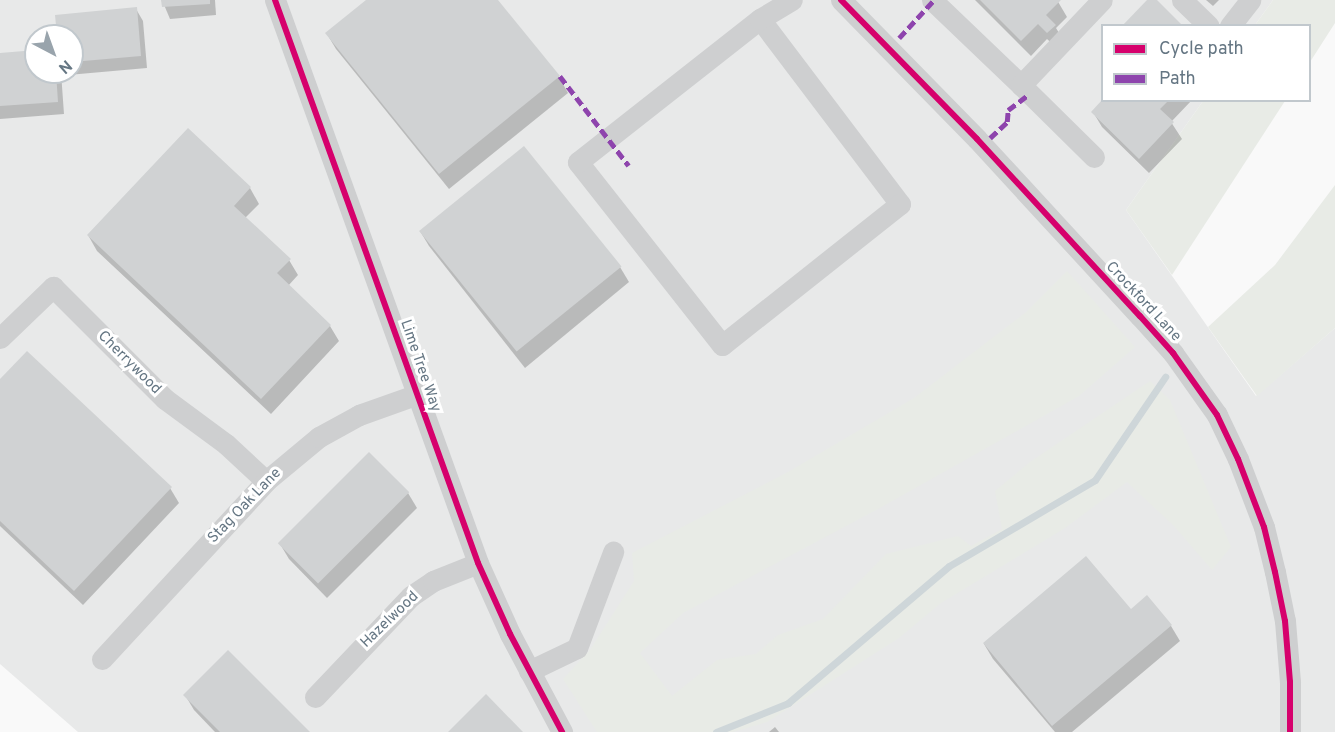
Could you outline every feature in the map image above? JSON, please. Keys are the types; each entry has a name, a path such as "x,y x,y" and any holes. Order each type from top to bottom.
{"street":[{"name":"Lime Tree Way","path":"275,0 418,394 441,466 478,563 529,671 562,732"},
{"name":"Crockford Lane","path":"841,0 977,139 1173,352 1226,431 1264,527 1285,621 1290,682 1290,732"},
{"path":"932,0 1094,157"},
{"path":"1021,85 1102,0"},
{"path":"1182,0 1207,24"},
{"path":"1232,24 1250,0"},
{"path":"760,19 900,204 722,345 578,162 760,19 784,2"},
{"name":"Cherrywood","path":"0,338 53,287 165,399 226,444 266,481"},
{"name":"Stag Oak Lane","path":"102,659 266,481 319,437 359,414 418,394"},
{"path":"529,671 577,648 613,552"},
{"name":"Hazelwood","path":"315,697 411,596 433,581 478,563"}],"shaded area":[{"path":"0,0 1273,0 1256,24 1101,24 1101,102 1202,102 1126,210 1256,396 1335,328 1335,732 78,732 0,664"},
{"path":"1273,0 1335,0 1335,23 1311,60 1311,24 1256,24"},
{"path":"1202,102 1284,102 1172,275 1126,210"},
{"path":"1335,185 1335,328 1257,396 1208,327 1275,265"},
{"path":"1067,271 1135,347 1079,396 878,509 683,613 640,653 672,696 717,660 756,654 778,635 823,619 886,554 958,536 971,546 1002,529 995,491 1030,462 1150,381 1170,400 1231,547 1212,570 1174,526 1127,482 1065,528 941,603 899,638 767,722 733,732 597,732 563,679 590,650 634,581 632,553 788,472 914,398 1025,313"}],"building":[{"path":"161,0 210,0 210,4 162,7"},
{"path":"366,0 498,0 560,76 439,174 325,33"},
{"path":"980,0 1061,0 1046,15 1056,25 1047,33 1038,24 1021,41"},
{"path":"1147,0 1157,0 1181,24 1124,24"},
{"path":"137,7 141,56 84,61 84,24 56,24 55,15"},
{"path":"24,51 24,84 57,84 58,102 0,106 0,53"},
{"path":"1101,101 1167,102 1160,109 1174,122 1139,159 1091,112"},
{"path":"188,128 251,187 234,206 291,259 277,273 331,325 261,399 87,235"},
{"path":"524,146 622,266 517,351 419,231"},
{"path":"27,351 172,487 74,591 0,521 0,379"},
{"path":"369,452 409,492 318,584 278,543"},
{"path":"1086,556 1131,609 1147,595 1172,625 1052,726 983,643"},
{"path":"228,650 310,732 220,732 183,695"},
{"path":"486,694 523,732 448,732"}],"waterway":[{"path":"716,732 788,703 949,566 1095,480 1165,377"}],"marked path":[{"path":"899,38 933,1"},
{"path":"560,76 629,166"},
{"path":"990,138 1007,122 1008,110 1029,94"}],"cycle path":[{"path":"275,0 478,563 510,634 562,732"},
{"path":"841,0 977,139 1140,316 1173,353 1217,415 1238,459 1264,527 1275,572 1285,621 1290,682 1290,732"}]}
